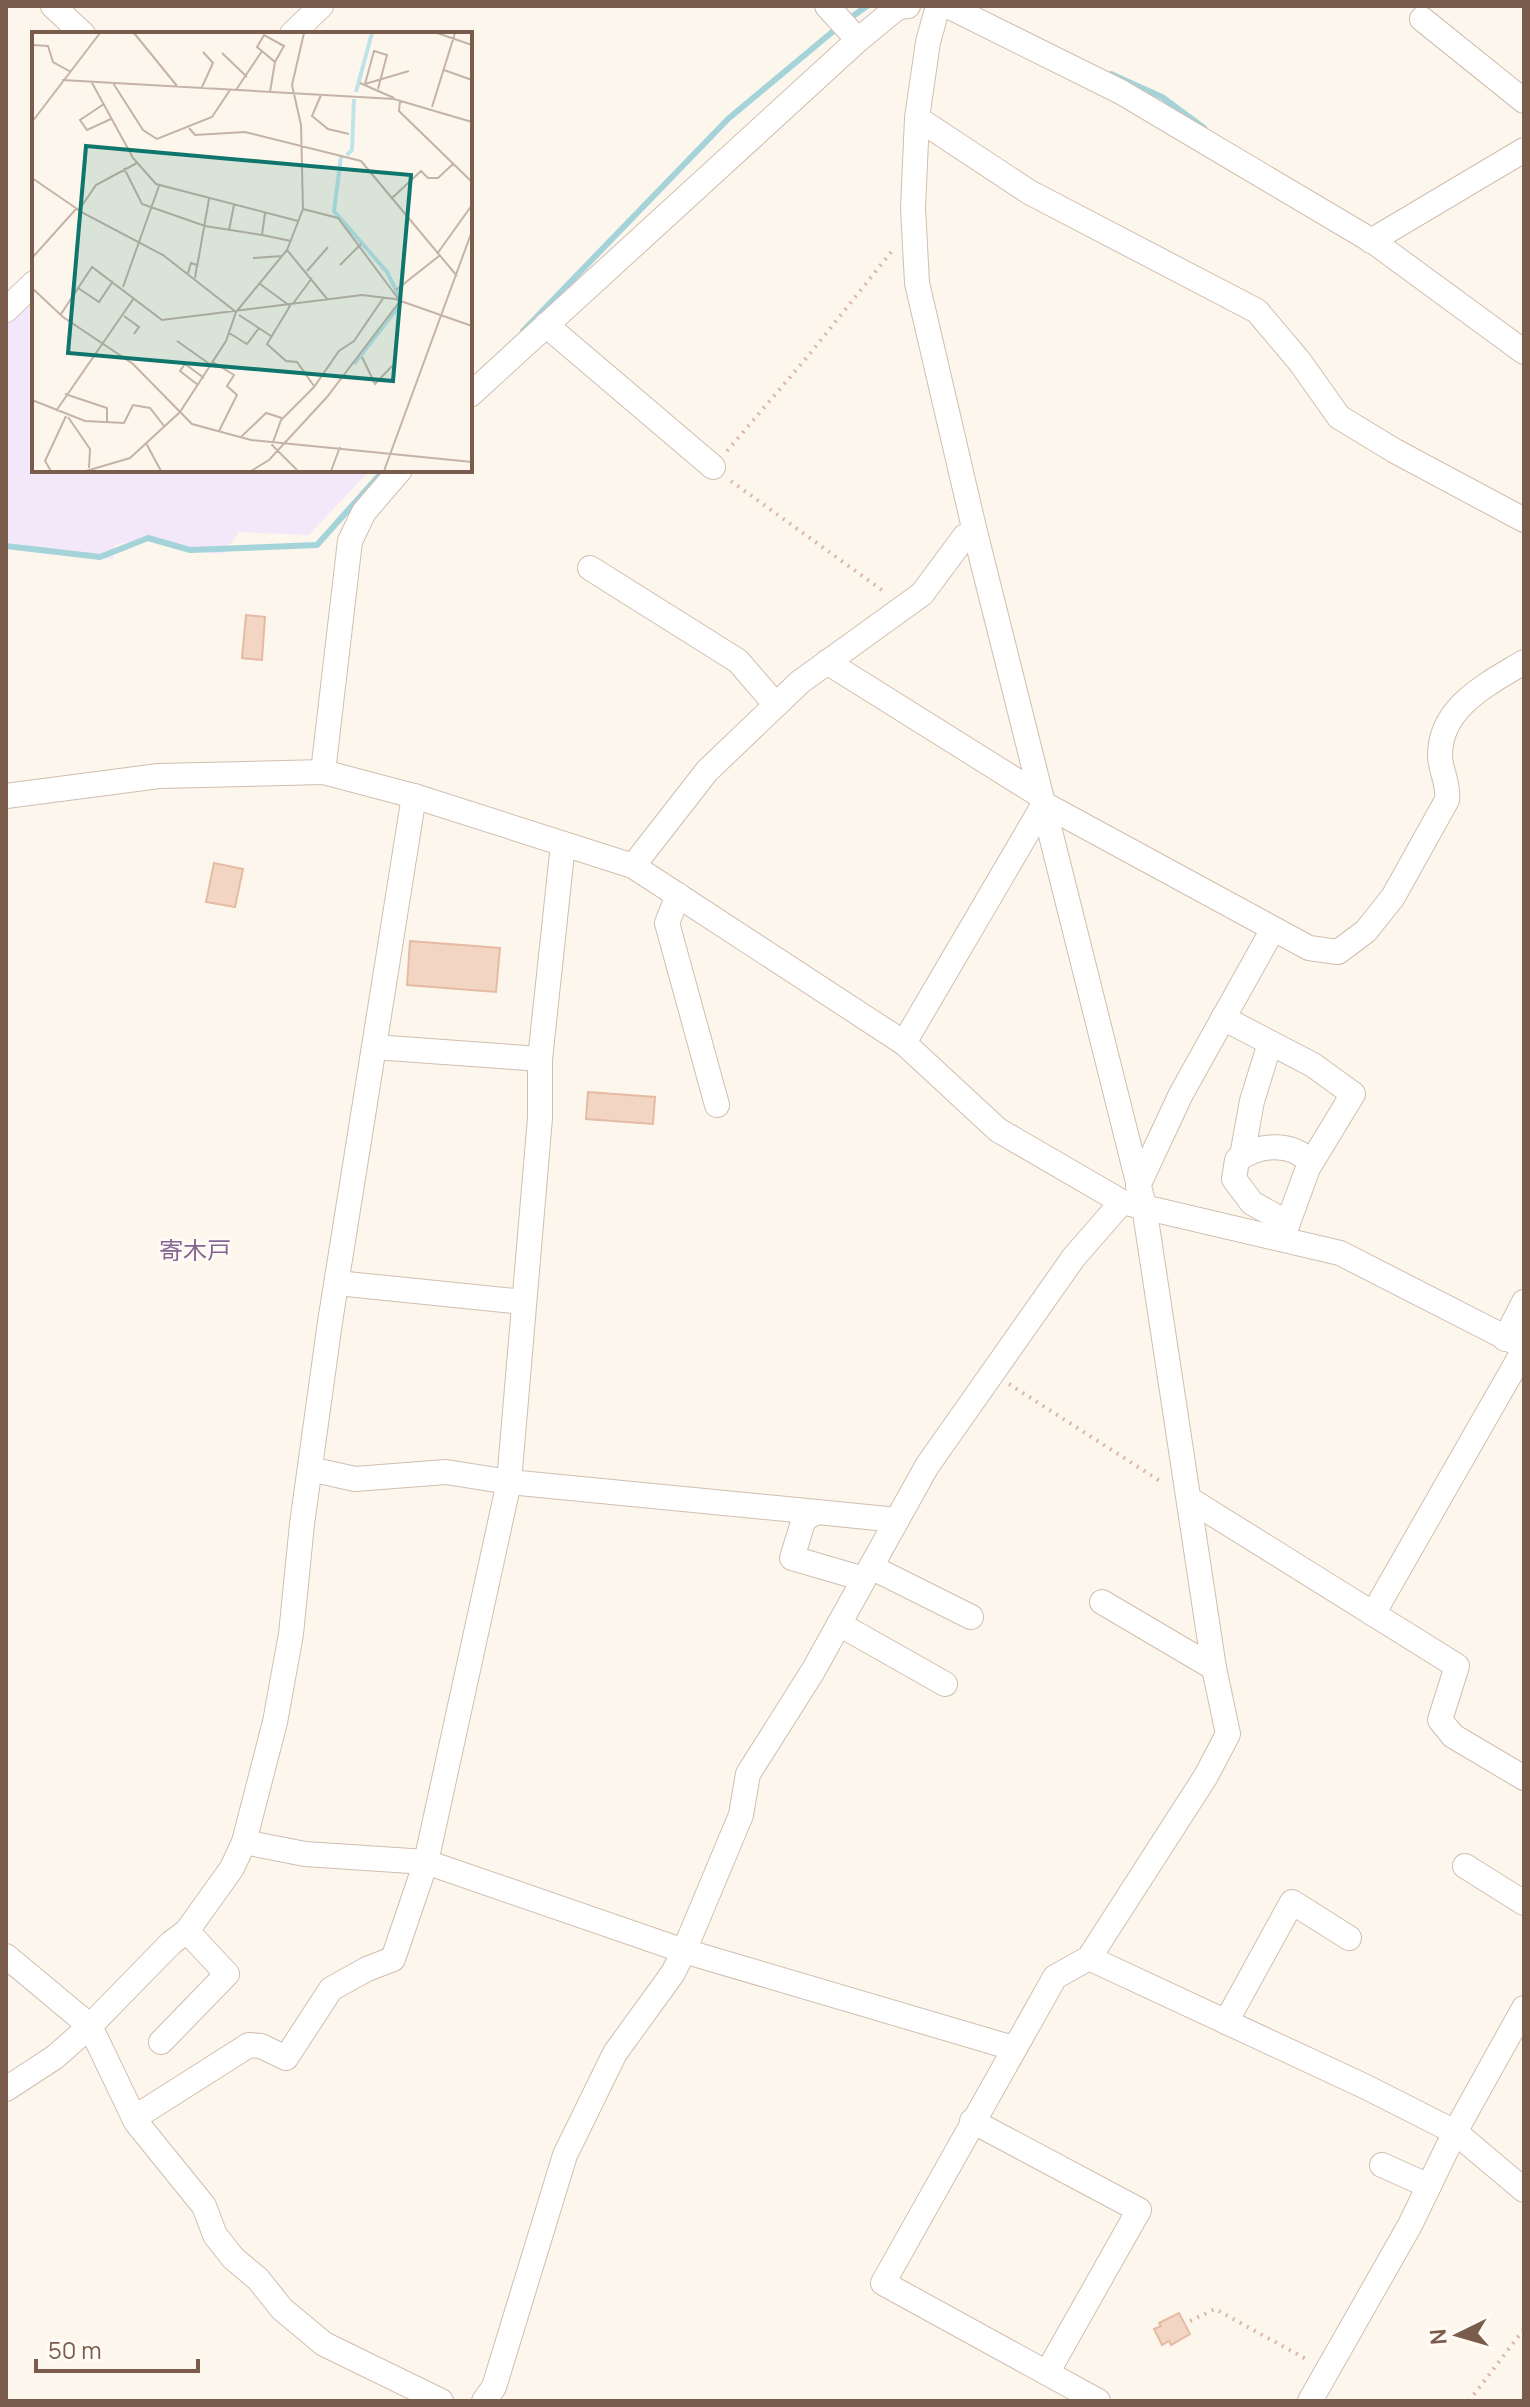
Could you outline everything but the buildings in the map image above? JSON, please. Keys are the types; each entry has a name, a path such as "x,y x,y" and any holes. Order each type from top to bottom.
{"street":[{"path":"53,6 81,32"},
{"path":"294,32 321,6"},
{"path":"827,6 858,40"},
{"path":"472,393 858,40 898,7 908,6"},
{"path":"938,6 928,42 917,118 913,208 917,283 1135,1198 1189,1499 1214,1668 1228,1734 1206,1776 1089,1958 1055,1977 883,2283 1098,2401"},
{"path":"948,6 1121,92 1371,241 1524,352"},
{"path":"1422,19 1524,101"},
{"path":"917,118 1029,192 1257,311 1300,362 1339,417 1395,451 1524,520"},
{"path":"1371,241 1524,150"},
{"path":"6,310 32,285"},
{"path":"546,325 713,467"},
{"path":"323,772 350,541 364,512 398,472"},
{"path":"633,866 707,771 800,682 922,594 965,536 975,532"},
{"path":"590,568 738,661 776,705"},
{"path":"827,662 1042,800 1309,948 1338,952 1366,931 1393,897 1447,800 1448,788 1440,759 1441,742 1453,715 1473,693 1524,662"},
{"path":"6,796 159,776 323,772 414,796 633,866 904,1043 998,1130 1135,1198 1285,1231 1340,1253 1518,1345"},
{"path":"6,2089 55,2057 187,1931 232,1868 244,1842 275,1722 291,1634 310,1469 337,1283 414,796"},
{"path":"904,1043 1042,800"},
{"path":"134,2118 249,2045 261,2046 286,2058 331,1989 393,1959 426,1862 509,1482 540,1118 540,1059 563,844"},
{"path":"678,895 667,923 717,1105"},
{"path":"484,2401 497,2376 565,2155 615,2053 673,1973 684,1951 741,1815 748,1774 839,1624 927,1466 1074,1257 1135,1198 1181,1094 1273,929"},
{"path":"1223,1018 1313,1065 1353,1094 1311,1163 1285,1231"},
{"path":"1242,1156 1252,1101 1270,1043"},
{"path":"374,1047 540,1059"},
{"path":"1285,1231 1252,1203 1234,1179 1237,1160 1250,1151 1273,1146 1292,1149 1311,1163"},
{"path":"337,1283 524,1302"},
{"path":"1373,1614 1518,1345 1524,1302"},
{"path":"310,1469 355,1479 446,1472 509,1482 897,1520"},
{"path":"1189,1499 1457,1666 1440,1720 1453,1736 1524,1778"},
{"path":"817,1512 804,1519 792,1558 868,1573 971,1617"},
{"path":"1102,1602 1214,1668"},
{"path":"839,1624 945,1684"},
{"path":"244,1842 305,1854 426,1862 684,1951 1013,2048"},
{"path":"1465,1866 1524,1903"},
{"path":"1226,2022 1292,1902 1349,1938"},
{"path":"161,2042 227,1974 187,1931"},
{"path":"6,1956 90,2026 134,2118 204,2206 215,2235 282,2309 324,2344 441,2401"},
{"path":"1089,1958 1455,2132 1524,2190"},
{"path":"1310,2401 1410,2225 1455,2132 1524,2008"},
{"path":"972,2121 1139,2210 1047,2373"},
{"path":"1382,2165 1429,2186"}],"path":[{"path":"904,607 713,467 808,356 888,255 914,230"},
{"path":"992,1373 1189,1499"},
{"path":"1190,2321 1215,2309 1327,2371"},
{"path":"1469,2401 1524,2329"}],"shaded area":[{"path":"32,295 32,472 368,472 309,535 239,532 224,553 214,554 152,537 115,545 113,559 6,542 6,320"}],"waterway":[{"path":"846,21 867,6"},
{"path":"523,331 728,119 837,28"},
{"path":"1111,74 1162,97 1204,128"},
{"path":"6,546 100,557 148,538 190,550 317,545 382,472"}],"district":[{"name":"寄木戸","path":"195,1249"}]}
